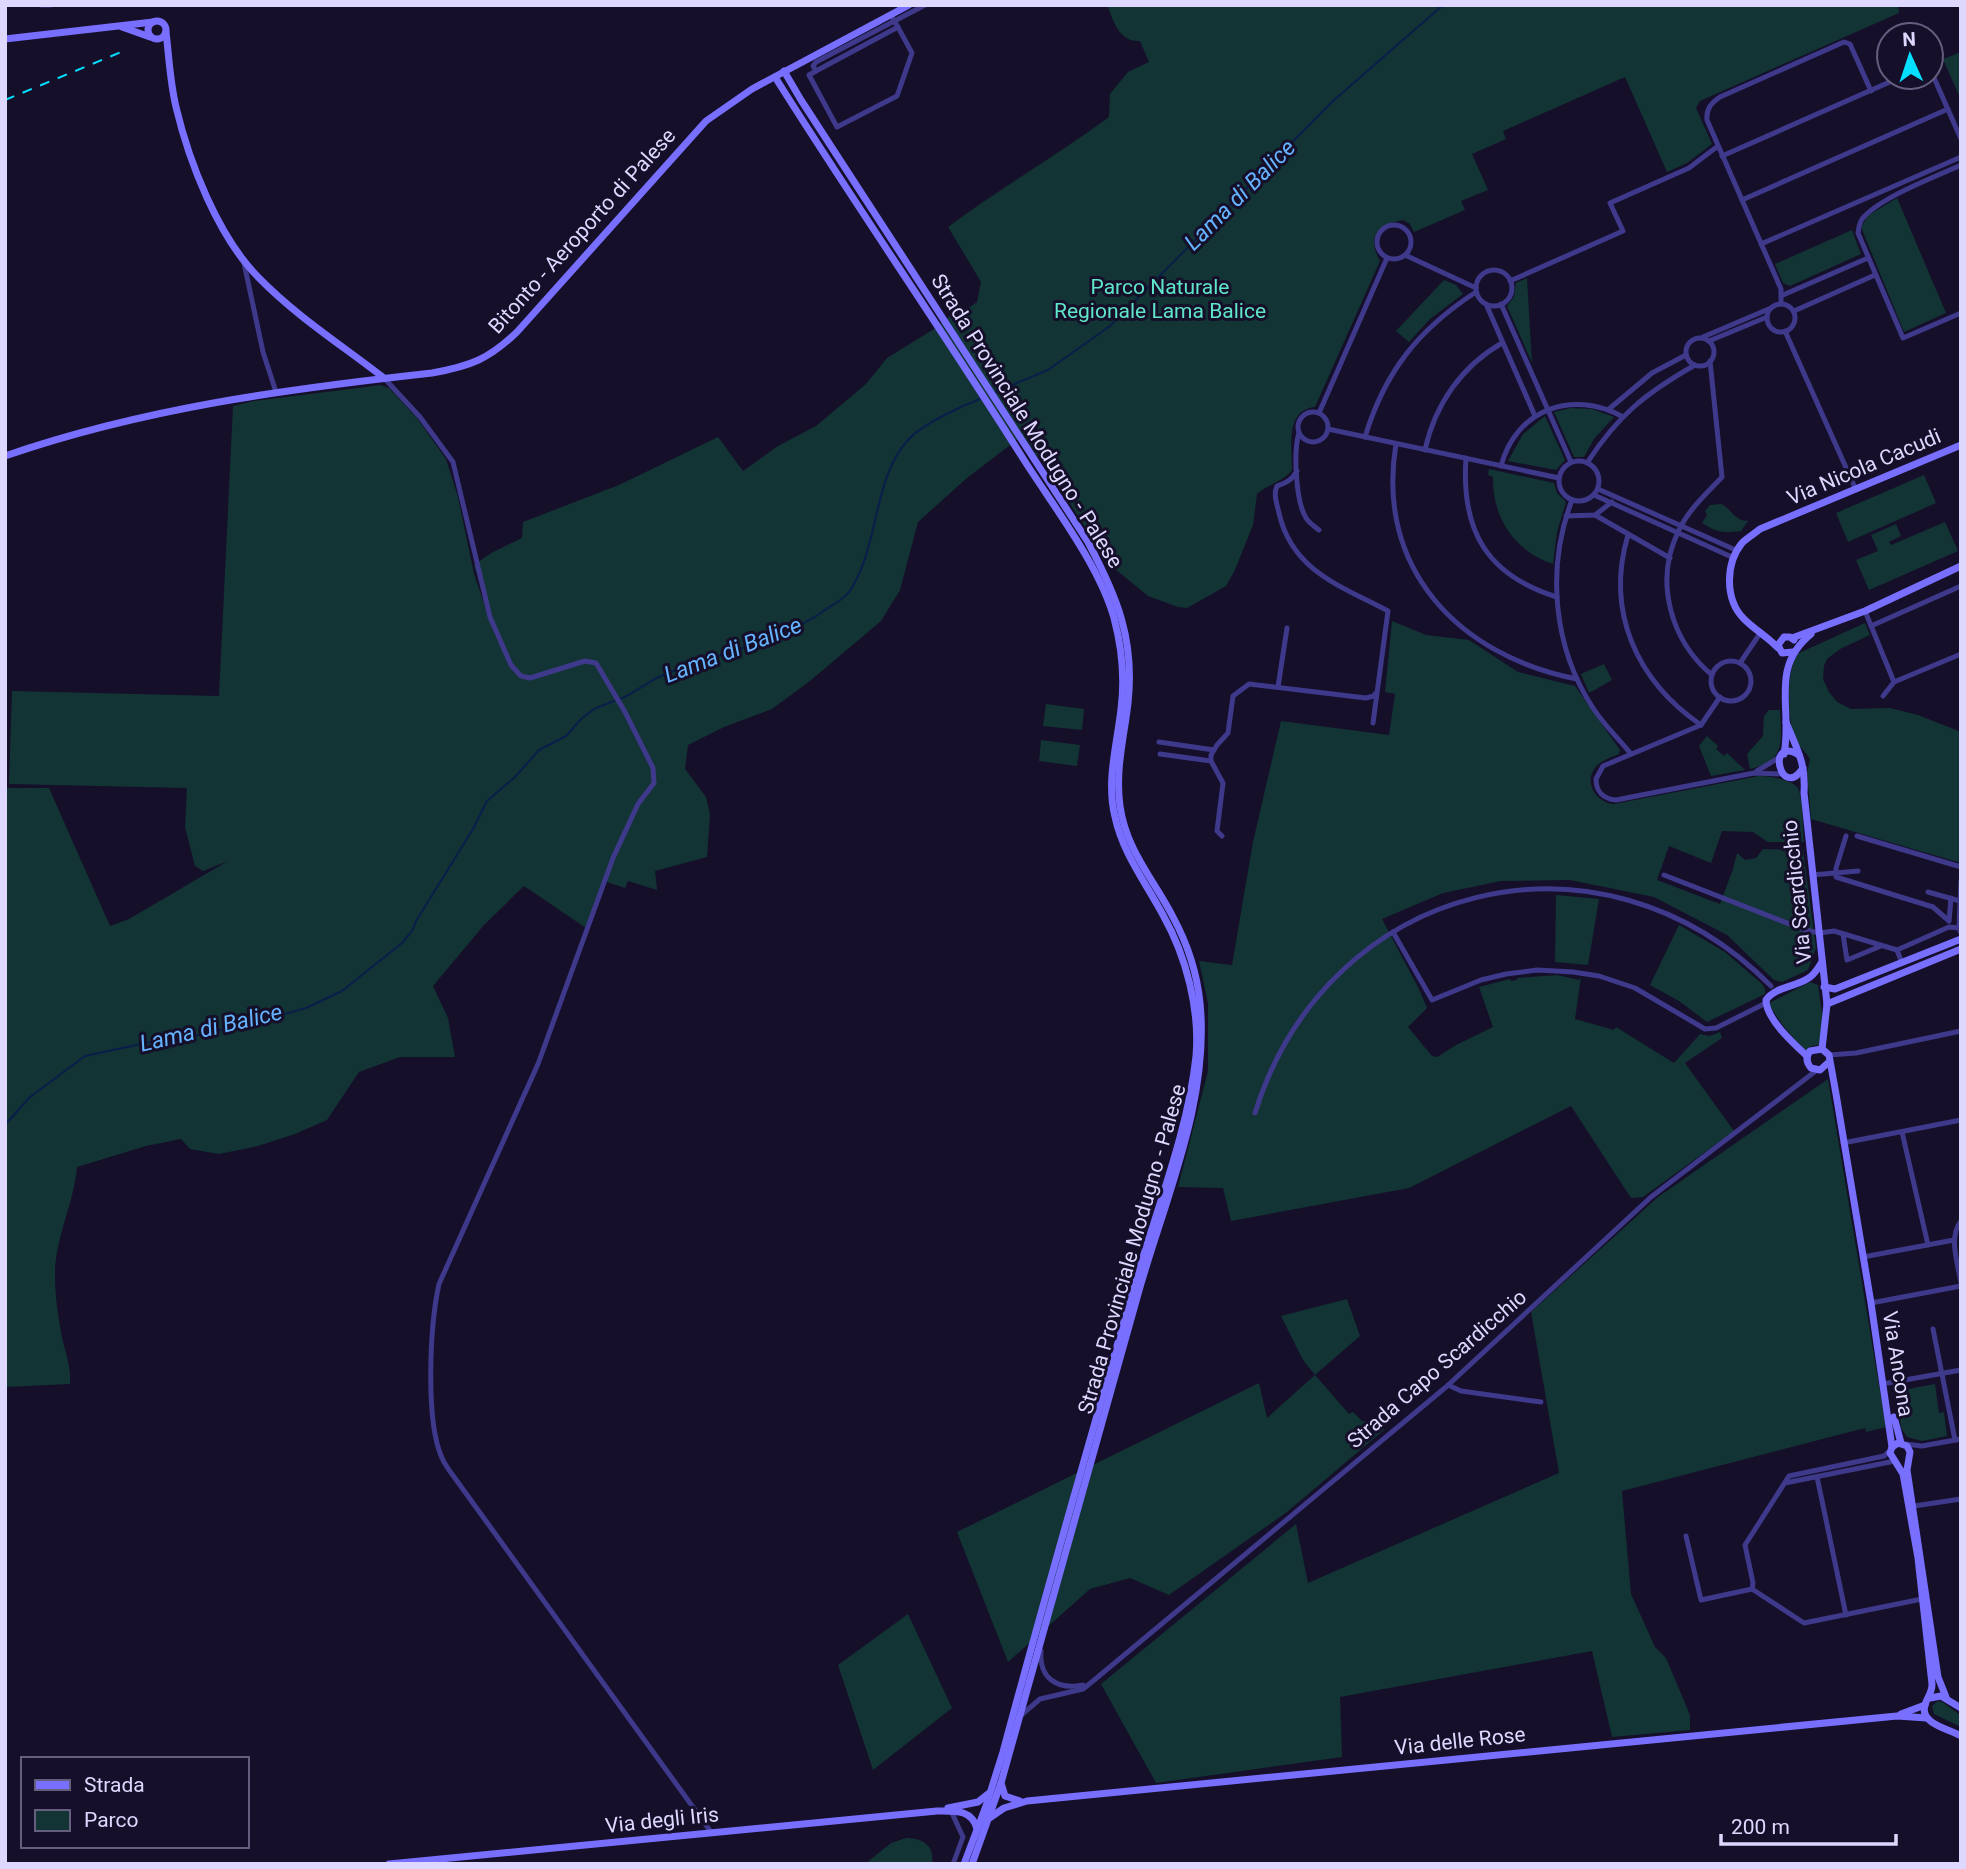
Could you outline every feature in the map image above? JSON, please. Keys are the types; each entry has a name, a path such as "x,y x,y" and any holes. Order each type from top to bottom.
{"street":[{"path":"41,5 50,5"},
{"name":"Bitonto - Aeroporto di Palese","path":"5,456 94,427 228,399 464,367 481,361 517,332 706,121 731,102 775,76 893,18 909,5"},
{"path":"816,71 813,66 816,62 893,18 925,5"},
{"path":"893,18 898,27 912,53 897,96 837,127 809,75 898,27"},
{"path":"153,22 148,29 168,57"},
{"path":"5,38 163,23 176,105 195,166 216,212 243,260 273,292 384,378 420,416 453,462 490,617 514,670 530,678 589,661 596,663 654,771 654,783 635,810 613,859 538,1064 439,1284 432,1335 433,1406 439,1448 445,1464 711,1832"},
{"path":"118,26 152,38 161,39 166,32"},
{"path":"1781,304 1783,295 1706,113 1716,100 1844,42 1850,44 1871,91"},
{"name":"Strada Provinciale Modugno - Palese","path":"784,71 949,335 1022,448 1088,542 1113,590 1127,637 1130,670 1128,705 1118,764 1121,812 1137,859 1173,916 1186,945 1200,1001 1202,1044 1198,1086 1191,1117 1140,1285 1000,1783 972,1864"},
{"name":"Strada Provinciale Modugno - Palese","path":"775,76 949,335"},
{"path":"1722,156 1875,89"},
{"path":"1940,91 1961,139"},
{"path":"1742,200 1948,109"},
{"path":"1510,281 1623,231 1610,203 1689,168 1718,146"},
{"path":"1761,244 1961,157"},
{"path":"1961,164 1869,212 1860,220 1858,233 1903,338 1961,313"},
{"path":"1388,226 1399,227 1408,234 1410,245 1405,255 1396,259 1381,254 1377,244 1380,233 1388,226"},
{"path":"1405,255 1476,290"},
{"path":"1319,413 1387,258"},
{"path":"1783,295 1868,258"},
{"path":"243,260 276,392"},
{"path":"1486,304 1501,304 1510,294 1510,281 1503,273 1490,271 1479,278 1476,290 1479,298 1486,304 1535,416"},
{"path":"1794,311 1875,275"},
{"path":"1365,437 1381,392 1401,359 1436,321 1476,290"},
{"path":"1501,304 1571,463"},
{"path":"1609,409 1652,373 1686,355 1690,342 1781,304 1790,306 1794,311 1795,323 1785,331 1772,329 1767,317"},
{"path":"1709,341 1767,317 1771,308"},
{"path":"1785,331 1856,490"},
{"path":"1587,463 1601,441 1643,397 1695,365 1703,366 1710,361 1714,353 1709,341 1702,338"},
{"path":"1425,450 1432,423 1448,394 1463,374 1481,357 1502,343"},
{"path":"1686,355 1695,365"},
{"path":"1710,361 1722,477 1702,497 1679,530 1670,558 1667,592 1676,626 1695,660 1712,675"},
{"path":"1501,466 1516,435 1535,416 1548,409 1574,403 1596,405 1623,417"},
{"path":"1299,433 1305,440 1314,442 1322,439 1328,429 1326,419 1319,413 1309,413 1301,419 1296,442 1303,510 1307,521 1319,530"},
{"path":"1328,429 1559,478"},
{"path":"1396,444 1392,486 1397,524 1410,562 1433,598 1459,626 1486,645 1536,668 1577,678"},
{"name":"Via Nicola Cacudi","path":"1736,555 1743,542 1760,529 1961,445"},
{"name":"Strada Provinciale Modugno - Palese","path":"964,1864 991,1790 1172,1161 1190,1089 1197,1038 1193,1003 1179,949 1166,920 1132,863 1114,816 1111,797 1112,766 1124,684 1123,662 1114,618 1091,566 1022,448"},
{"path":"1466,458 1464,486 1468,514 1478,539 1491,557 1515,579 1557,597"},
{"path":"1571,463 1587,463 1598,473 1596,492 1584,501 1572,500 1562,493 1559,478 1562,470 1571,463"},
{"path":"1297,471 1287,483 1277,486 1275,491 1281,520 1293,544 1306,563 1325,579 1388,611 1373,723"},
{"path":"1596,492 1612,502 1679,530"},
{"path":"1596,492 1736,555 1729,579 1734,604 1745,620 1779,650 1788,654 1815,631"},
{"path":"1572,500 1566,516 1558,559 1557,597 1564,642 1577,678 1593,709 1631,754"},
{"path":"1595,515 1612,502"},
{"path":"1566,516 1595,515 1670,558"},
{"path":"1628,535 1621,583 1630,638 1660,690 1682,712 1701,725"},
{"path":"1787,775 1779,768 1786,722 1786,679 1779,650 1782,638 1815,631 1961,566"},
{"path":"1871,626 1961,586"},
{"path":"1864,611 1894,682"},
{"path":"1278,687 1287,628"},
{"path":"1740,663 1761,632"},
{"path":"1786,679 1795,649 1792,638"},
{"path":"1883,696 1894,682 1961,654"},
{"path":"1723,663 1740,663 1751,676 1750,688 1737,700 1725,700 1712,685 1712,675 1723,663"},
{"path":"1223,836 1217,831 1223,783 1211,761 1214,750 1228,733 1233,696 1241,688 1249,684 1366,698 1374,696 1377,690"},
{"path":"1720,697 1701,725 1603,766 1598,771 1596,785 1604,797 1616,800 1754,773 1798,774 1803,768 1786,722"},
{"path":"1159,741 1214,750"},
{"path":"1754,773 1790,751 1800,755"},
{"path":"1160,754 1211,761"},
{"name":"Via Scardicchio","path":"1803,768 1827,1004 1822,1049"},
{"name":"Via Scardicchio","path":"1787,775 1799,783 1804,793"},
{"path":"1846,836 1836,877 1933,907 1949,924 1960,930 1961,880"},
{"path":"1857,836 1961,867"},
{"path":"1812,875 1858,871"},
{"path":"1664,875 1805,930 1819,933 1834,931 1897,950 1949,924"},
{"path":"1255,1113 1277,1055 1306,1009 1345,967 1393,932 1456,903 1486,895 1523,889 1555,889 1602,893 1643,904 1705,933 1736,953 1771,986 1781,989"},
{"path":"1928,892 1960,901"},
{"path":"1949,924 1951,898"},
{"path":"1393,932 1433,1000 1481,979 1537,970 1599,976 1635,988 1705,1029 1716,1028 1781,989 1809,979 1835,989 1961,939"},
{"path":"1843,934 1847,960 1882,945"},
{"path":"1827,1004 1961,949"},
{"path":"1897,950 1902,962"},
{"path":"1809,979 1822,961"},
{"path":"1771,986 1768,1011 1807,1059 1811,1068 1820,1069 1833,1082"},
{"path":"1820,1069 1829,1059 1961,1031"},
{"path":"1803,1083 1807,1059 1813,1049 1822,1049 1829,1059 1871,1303 1961,1284 1954,1240 1956,1228 1961,1221"},
{"name":"Strada Capo Scardicchio","path":"1019,1717 1040,1699 1083,1689 1093,1681 1448,1385 1651,1197 1820,1069"},
{"path":"1843,1143 1961,1120"},
{"path":"1902,1132 1928,1245"},
{"path":"1863,1257 1954,1240"},
{"name":"Via Ancona","path":"1871,1303 1876,1311 1895,1425 1903,1444"},
{"name":"Via Ancona","path":"1871,1303 1891,1448"},
{"path":"1752,1590 1745,1545 1789,1476 1884,1457 1891,1448 1903,1444 1922,1446 1958,1440 1933,1329"},
{"path":"1888,1383 1961,1370"},
{"path":"1448,1385 1461,1391 1541,1402"},
{"path":"1903,1444 1909,1449 1907,1470 1938,1677 1946,1697 1961,1708"},
{"path":"1784,1483 1895,1461 1901,1463 1922,1446"},
{"path":"1891,1448 1891,1457 1903,1474 1922,1599 1932,1684 1927,1702 1927,1718 1961,1736"},
{"path":"1817,1477 1846,1615"},
{"path":"1914,1506 1961,1499"},
{"path":"1686,1536 1701,1600 1752,1590 1804,1623 1922,1599"},
{"path":"1042,1630 1040,1659 1044,1673 1052,1682 1070,1687 1093,1681"},
{"name":"Via delle Rose","path":"1897,1716 1938,1695 1946,1697"},
{"name":"Via delle Rose","path":"988,1819 1004,1808 1027,1801 1897,1716 1927,1718"},
{"path":"1000,1783 1004,1796 1011,1800 1027,1801"},
{"path":"937,1811 978,1802 991,1790"},
{"path":"937,1811 951,1811 973,1817 977,1829"},
{"name":"Via degli Iris","path":"389,1864 937,1811"},
{"path":"951,1811 963,1837 953,1864"}],"green space":[{"name":"Parco Naturale Regionale Lama Balice","path":"1107,5 1898,5 1899,13 1875,21 1875,24 1700,101 1696,108 1712,144 1687,163 1667,172 1625,77 1503,131 1506,139 1472,154 1488,190 1461,201 1465,210 1414,232 1410,224 1403,220 1381,229 1374,245 1380,261 1315,407 1305,410 1295,422 1291,441 1292,470 1257,494 1253,525 1226,586 1187,608 1148,596 1109,564 1054,479 1022,436 967,478 918,522 900,590 881,621 772,709 724,727 688,745 685,769 706,797 710,814 707,857 655,871 657,890 628,881 625,888 604,881 586,928 524,886 484,925 433,986 448,1018 455,1057 400,1057 359,1072 327,1120 258,1146 219,1154 190,1149 181,1139 146,1146 77,1167 58,1249 55,1277 57,1310 70,1384 5,1387 5,788 49,788 110,926 129,919 228,861 203,871 195,866 185,827 187,788 9,784 12,691 219,696 233,406 380,385 389,388 417,418 446,459 458,497 474,574 497,641 474,565 491,553 522,538 523,522 619,485 718,437 743,471 778,446 816,426 866,384 887,358 950,316 961,313 977,302 981,282 948,227 1109,117 1110,94 1128,72 1149,62 1140,41 1122,35"},
{"path":"1961,52 1961,100 1945,64 1945,58"},
{"path":"1897,198 1946,313 1904,332 1861,227 1869,215"},
{"path":"1852,230 1861,254 1790,286 1783,283 1775,264"},
{"path":"1527,278 1532,363 1507,306 1514,297 1516,283"},
{"path":"1444,280 1456,285 1463,294 1430,319 1409,342 1396,331"},
{"path":"1571,408 1592,409 1614,417 1594,439 1584,457 1574,457 1554,412"},
{"path":"1545,416 1565,460 1556,470 1508,461 1523,434"},
{"path":"1489,469 1554,483 1557,493 1566,502 1557,532 1553,564 1527,551 1508,531 1496,506 1493,477 1488,475"},
{"path":"1924,475 1936,503 1848,542 1836,513"},
{"path":"1721,504 1739,519 1748,521 1741,531 1721,531 1702,523 1707,515 1705,511 1710,505"},
{"path":"1945,522 1958,551 1869,590 1856,560 1878,551 1871,535 1896,524 1901,536 1889,542 1891,545"},
{"path":"1392,621 1426,635 1469,640 1518,672 1575,686 1620,750 1619,754 1600,763 1592,774 1594,792 1608,803 1759,776 1784,780 1794,784 1799,791 1804,842 1768,842 1753,832 1722,831 1711,863 1669,846 1657,880 1720,904 1737,853 1745,860 1756,858 1763,849 1803,850 1816,948 1808,970 1782,982 1774,980 1727,935 1654,897 1570,880 1501,881 1443,893 1382,919 1427,1008 1408,1027 1432,1056 1437,1057 1493,1027 1479,987 1517,978 1557,975 1579,980 1581,977 1575,1019 1614,1030 1616,1027 1674,1063 1700,1034 1710,1036 1720,1032 1722,1038 1685,1063 1734,1131 1643,1197 1631,1198 1571,1106 1409,1188 1231,1221 1223,1188 1178,1187 1208,1071 1208,1003 1199,961 1232,965 1253,842 1281,721 1389,735 1395,694 1385,692"},
{"path":"1865,623 1870,635 1840,649 1827,659 1823,679 1837,702 1851,709 1890,708 1918,715 1961,732 1961,863 1811,819 1807,772 1810,760 1797,743 1791,724 1789,697 1794,660 1799,653"},
{"path":"1604,664 1612,680 1589,693 1581,674"},
{"path":"1046,704 1084,709 1082,730 1043,726"},
{"path":"1769,710 1780,710 1779,748 1770,761 1750,769 1747,754 1763,736 1764,716"},
{"path":"1707,736 1718,746 1716,749 1724,756 1727,753 1745,770 1711,776 1699,746"},
{"path":"1041,740 1080,745 1077,766 1039,761"},
{"path":"1556,895 1599,899 1588,965 1555,962"},
{"path":"1679,925 1725,952 1762,984 1765,994 1707,1022 1679,1001 1650,985"},
{"path":"1810,982 1818,985 1823,1021 1820,1045 1811,1046 1806,1052 1769,1005"},
{"path":"1828,1079 1886,1427 1866,1432 1865,1428 1622,1491 1631,1594 1655,1647 1666,1658 1690,1715 1690,1730 1612,1737 1592,1651 1340,1697 1342,1757 1156,1783 1101,1684 1296,1524 1308,1583 1559,1473 1531,1312 1658,1197"},
{"path":"1347,1299 1360,1336 1315,1375 1303,1360 1281,1316"},
{"path":"1315,1375 1349,1414 1353,1412 1362,1421 1379,1423 1384,1430 1287,1512 1169,1595 1130,1578 1090,1589 1008,1662 957,1532 1259,1383 1267,1418"},
{"path":"1935,1384 1939,1413 1944,1412 1947,1436 1922,1441 1907,1437 1901,1428 1897,1391"},
{"path":"908,1614 952,1708 873,1770 838,1665"},
{"path":"1938,1701 1961,1715 1961,1727 1934,1714 1932,1706"},
{"path":"906,1838 922,1841 930,1848 932,1864 865,1864 891,1843"}],"waterway":[{"name":"Lama di Balice","path":"993,393 1048,370 1110,326 1333,101 1443,5"},
{"name":"Lama di Balice","path":"620,699 661,676 788,631 809,621 844,597 859,574 882,493 896,456 914,434 932,422 982,398"},
{"name":"Lama di Balice","path":"5,1125 30,1097 85,1056 259,1021 306,1008 342,991 402,943 412,931 487,801 515,777 539,750 566,736 594,709 614,701"}],"railway":[{"path":"5,100 126,50"}]}
